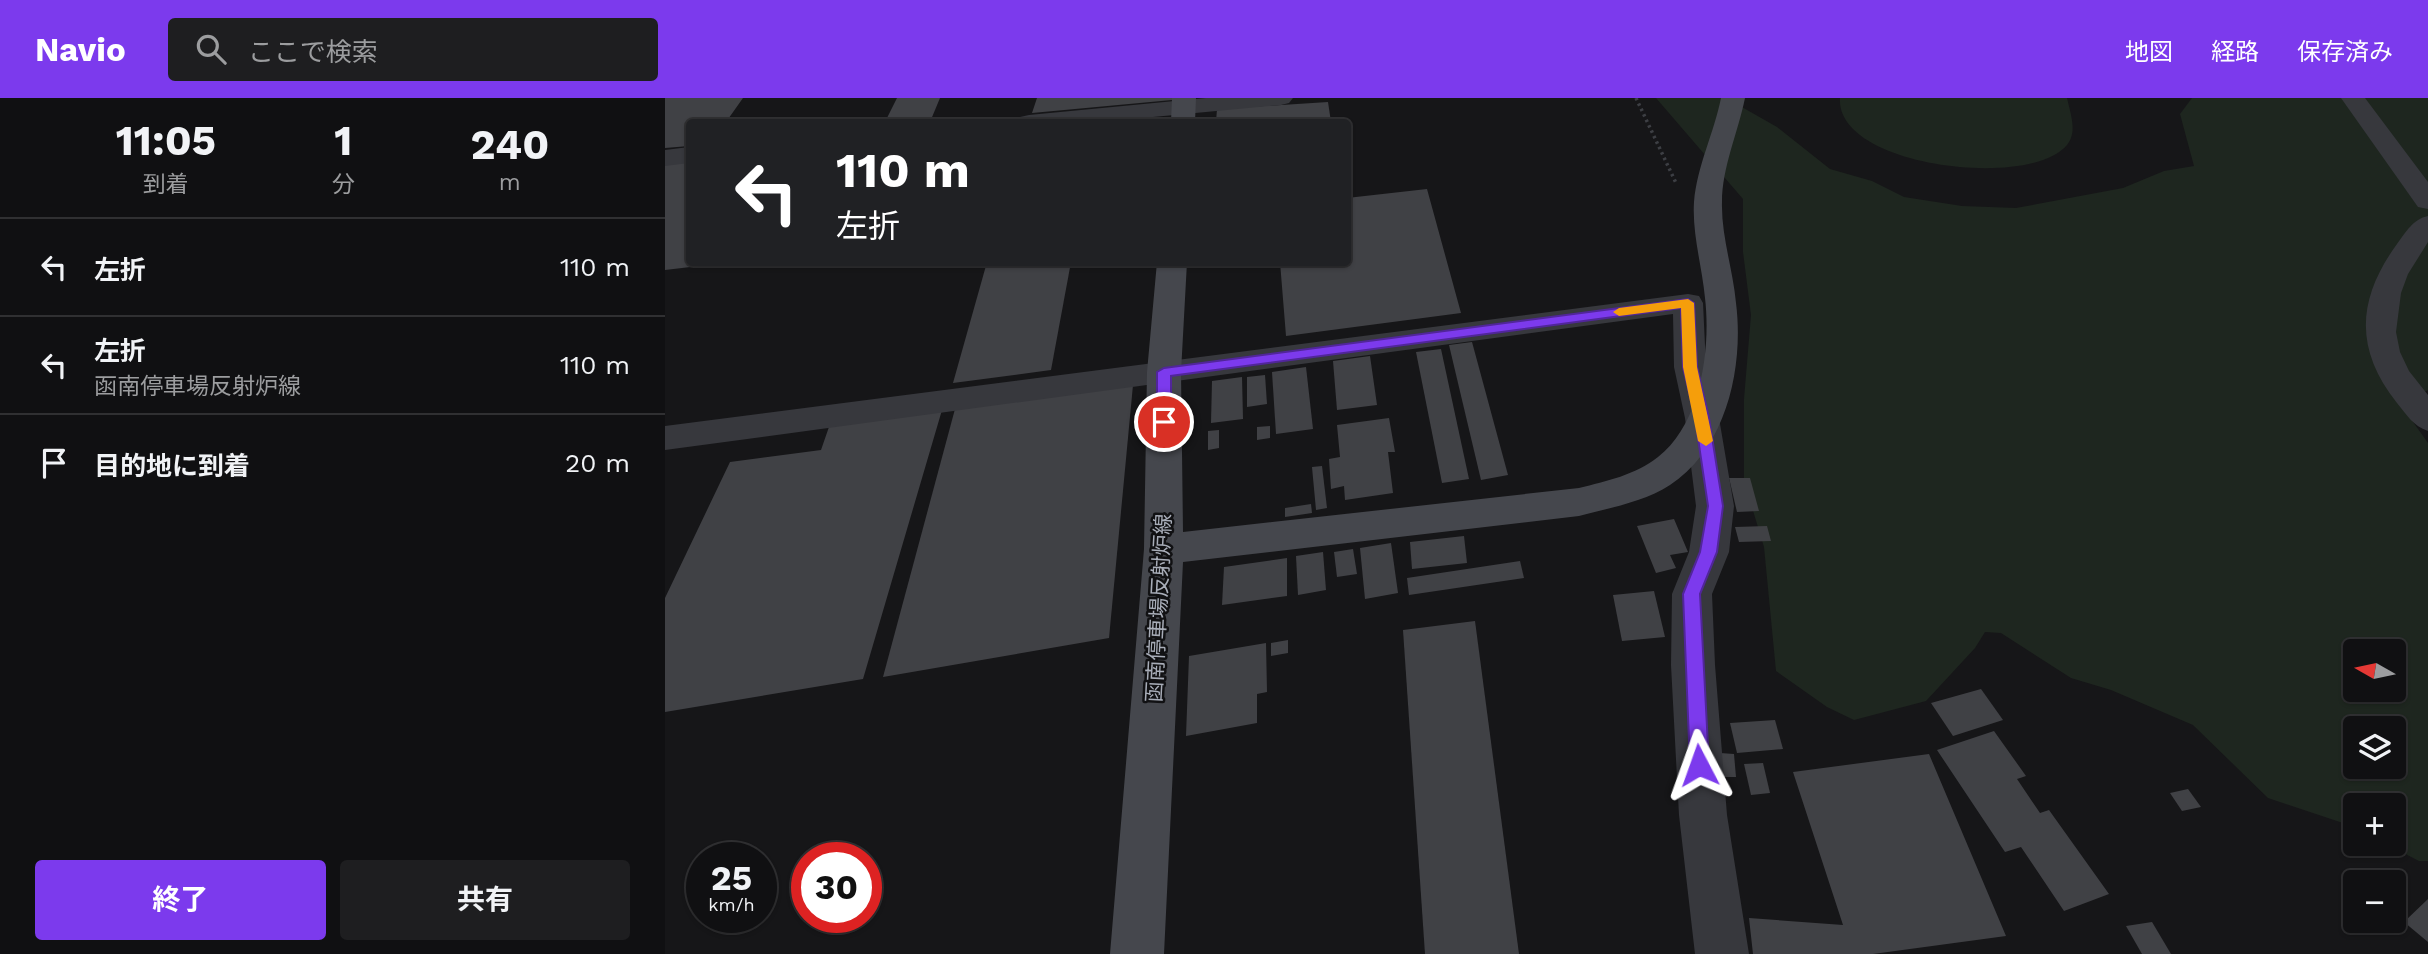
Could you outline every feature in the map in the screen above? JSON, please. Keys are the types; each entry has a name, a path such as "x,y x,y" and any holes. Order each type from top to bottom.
{"street":[{"path":"1066,119 1281,98"},
{"path":"1164,549 1579,502 1620,491 1657,476 1692,444 1713,396 1718,377 1722,312 1708,222 1708,198 1729,126 1733,98"},
{"path":"2353,98 2428,201"},
{"path":"665,158 686,155"},
{"path":"2428,224 2409,244 2396,266 2379,324 2381,349 2393,374 2428,419"},
{"name":"函南停車場反射炉線","path":"1137,954 1164,549 1164,372 1172,266"},
{"path":"665,438 1688,303 1690,367 1702,418 1716,506 1709,552 1692,594 1693,665 1703,815 1722,954"}],"path":[{"path":"1636,98 1676,184"}],"shaded area":[{"path":"1656,98 1726,98 1777,127 1830,169 1872,181 1904,197 1962,206 2016,208 2123,188 2164,171 2194,166 2180,114 2192,98 2428,98 2428,390 2401,405 2428,443 2428,861 2419,861 2406,854 2406,793 2343,793 2343,823 2268,798 2193,725 2111,690 2071,678 2001,633 1985,632 1975,648 1926,701 1854,720 1827,707 1776,671 1764,547 1744,481 1744,399 1751,315 1743,252 1743,199"},
{"path":"1840,98 2067,98 2072,134 2067,145 2046,159 2015,166 1978,168 1938,164 1900,155 1868,141 1847,122"}],"building":[{"path":"665,98 743,98 728,119 686,119 686,146 665,148"},
{"path":"897,98 940,98 931,119 886,119"},
{"path":"1037,98 1172,98 1172,100 1032,113"},
{"path":"1328,102 1331,119 1216,119 1217,109"},
{"path":"686,160 686,266 699,266 665,270 665,162"},
{"path":"1427,189 1461,313 1286,336 1280,266 1351,266 1351,198"},
{"path":"986,266 1070,266 1051,370 953,383"},
{"path":"1472,342 1508,475 1481,480 1449,345"},
{"path":"1441,349 1469,479 1442,483 1416,352"},
{"path":"1370,356 1377,405 1337,410 1333,361"},
{"path":"1306,367 1313,429 1276,434 1272,372"},
{"path":"1265,375 1267,404 1247,407 1247,377"},
{"path":"1242,377 1243,419 1211,423 1212,381"},
{"path":"1133,385 1109,638 883,677 955,409"},
{"path":"942,410 863,679 665,712 665,598 730,462 821,450 830,424"},
{"path":"1389,418 1395,452 1388,452 1393,493 1345,500 1344,486 1331,489 1329,459 1340,457 1337,425"},
{"path":"1270,426 1270,438 1257,440 1257,427"},
{"path":"1219,430 1219,448 1208,450 1208,431"},
{"path":"1322,466 1327,508 1316,510 1312,467"},
{"path":"1729,478 1750,478 1759,511 1737,512"},
{"path":"1311,504 1312,513 1285,517 1285,508"},
{"path":"1674,519 1688,552 1670,555 1676,568 1656,573 1637,526"},
{"path":"1767,526 1771,541 1739,542 1735,527"},
{"path":"1464,536 1467,563 1412,569 1410,542"},
{"path":"1391,543 1398,593 1365,599 1360,548"},
{"path":"1353,549 1357,574 1337,577 1334,552"},
{"path":"1323,552 1326,590 1298,595 1296,556"},
{"path":"1287,558 1287,596 1222,605 1224,567"},
{"path":"1520,561 1524,578 1409,595 1407,578"},
{"path":"1654,591 1665,637 1622,641 1613,595"},
{"path":"1475,621 1519,954 1425,954 1403,630"},
{"path":"1288,640 1288,653 1271,656 1271,643"},
{"path":"1266,643 1267,692 1257,694 1257,723 1186,736 1189,656"},
{"path":"1981,689 2003,720 1953,736 1931,703"},
{"path":"1775,720 1783,749 1737,753 1730,723"},
{"path":"1994,731 2026,776 2017,779 2040,813 2049,810 2109,894 2064,911 2021,847 2005,852 1937,750"},
{"path":"1720,753 1734,754 1736,777 1723,777"},
{"path":"1929,754 2006,936 1873,954 1753,954 1749,918 1843,925 1793,772"},
{"path":"1763,763 1770,793 1751,795 1744,764"},
{"path":"2188,789 2201,807 2182,811 2170,793"},
{"path":"2428,899 2428,942 2406,924 2406,920"},
{"path":"2152,922 2171,954 2142,954 2126,926"}],"slow traffic":[{"path":"1619,312 1688,303 1690,367 1706,441"}],"route":[{"path":"1164,422 1164,372 1688,303 1690,367 1702,418 1716,506 1709,552 1692,594 1699,765"}]}
